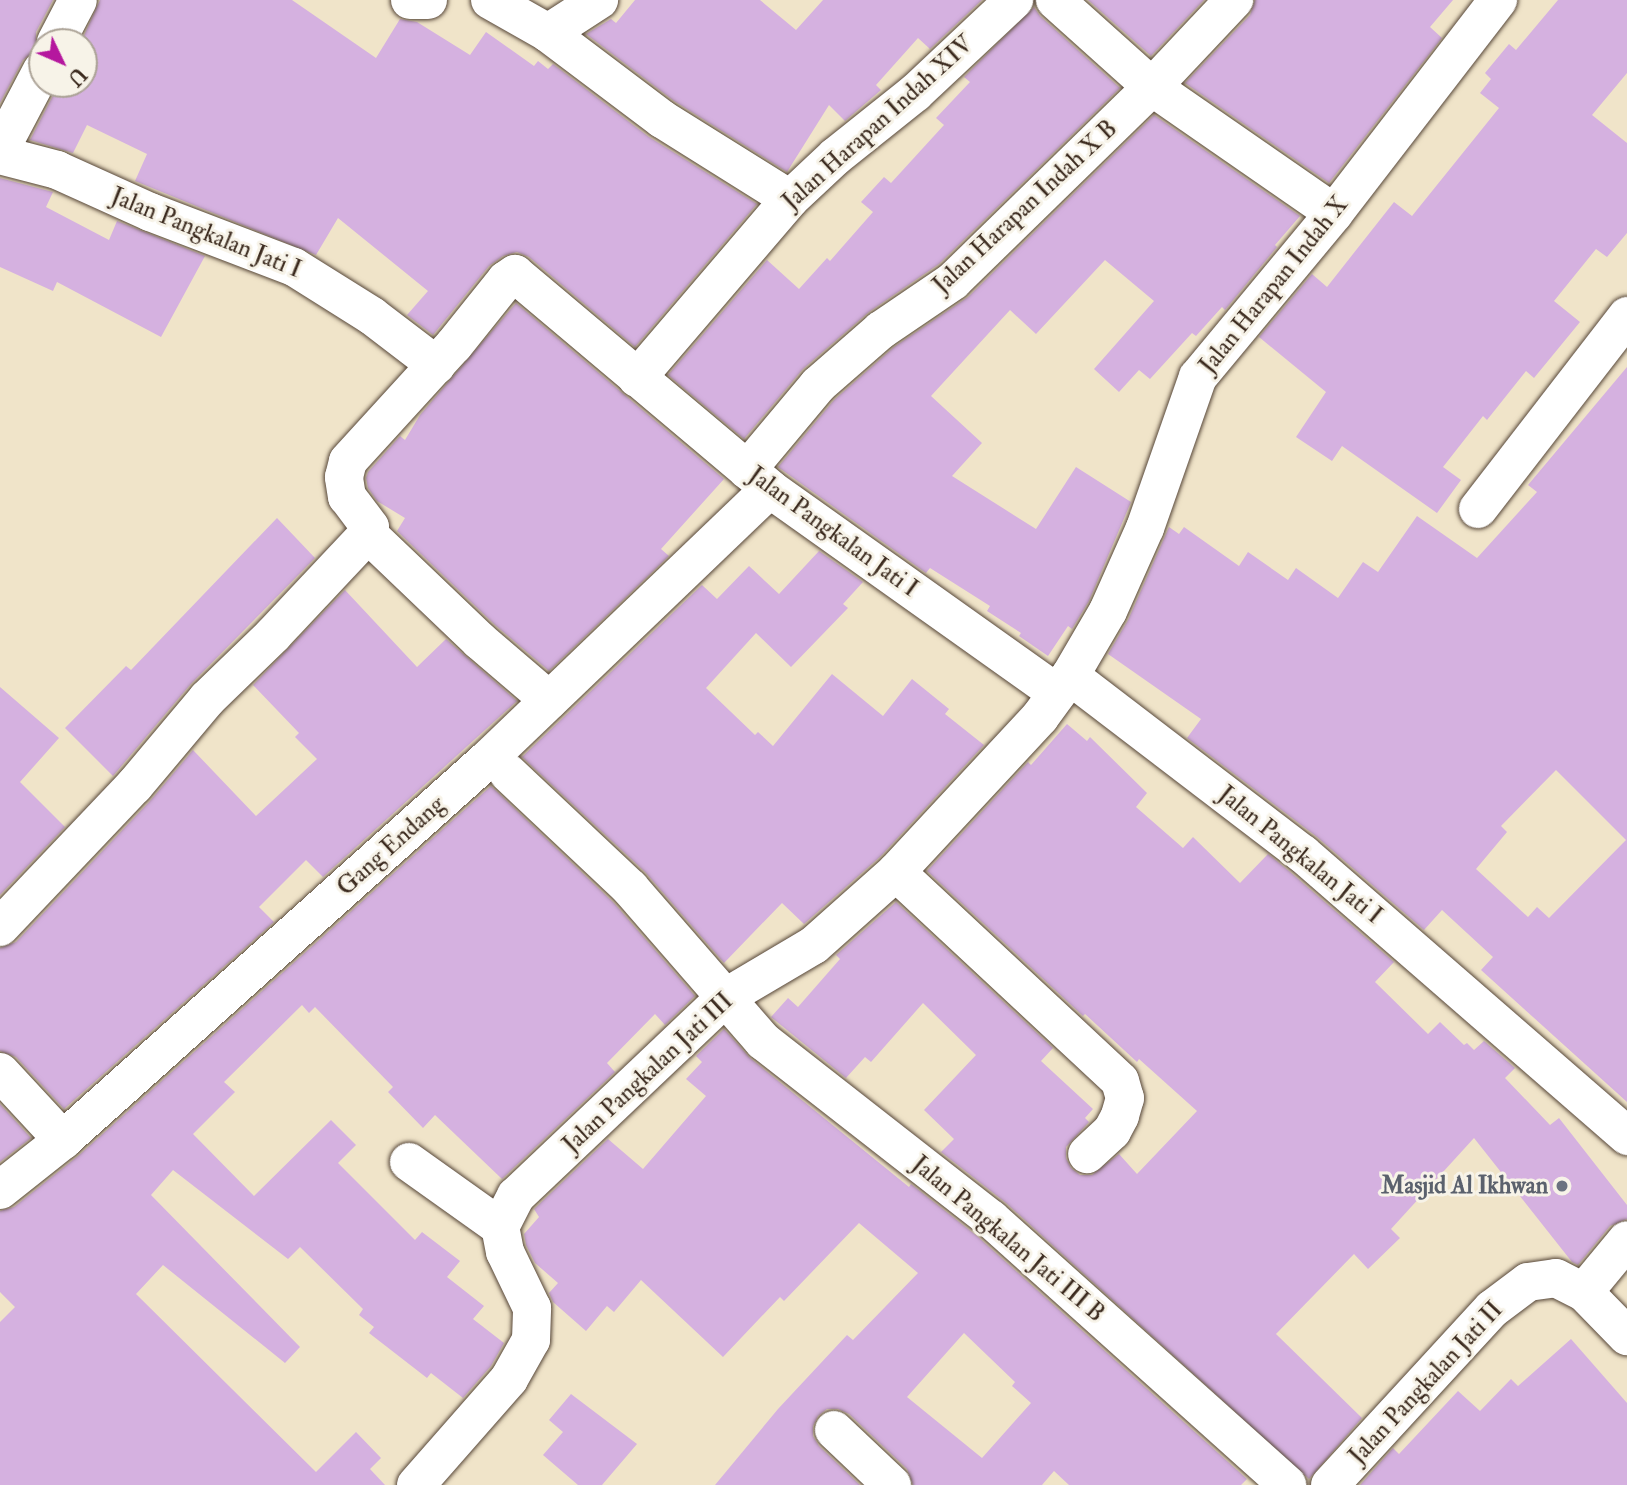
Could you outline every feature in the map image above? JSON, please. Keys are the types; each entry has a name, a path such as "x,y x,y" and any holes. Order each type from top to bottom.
{"street":[{"path":"63,28 78,0"},
{"path":"410,0 428,0"},
{"path":"490,0 548,33 662,119 790,199"},
{"path":"548,33 599,0"},
{"name":"Jalan Harapan Indah XIV","path":"637,378 790,199 836,156 915,93 1014,0"},
{"path":"1055,0 1152,87 1334,213"},
{"name":"Jalan Harapan Indah X B","path":"759,480 818,385 881,330 953,281 1152,87 1234,0"},
{"name":"Jalan Harapan Indah X","path":"1064,685 1108,611 1145,528 1198,377 1334,213 1498,0"},
{"path":"0,153 28,98"},
{"name":"Jalan Pangkalan Jati I","path":"0,153 57,170 173,221 294,267 372,316 436,365 506,280 515,274 759,480 1064,685 1303,854 1627,1136"},
{"path":"1478,509 1627,316"},
{"path":"0,927 134,786 208,699 274,634 368,534 370,527 347,497 344,477 348,461 436,365"},
{"name":"Gang Endang","path":"0,1190 63,1140 549,700 759,480"},
{"path":"368,534 549,700"},
{"name":"Jalan Pangkalan Jati III","path":"500,1227 516,1196 726,997 814,945 896,872 1040,717 1064,685"},
{"name":"Jalan Pangkalan Jati III B","path":"508,773 630,888 763,1041 991,1219 1287,1485"},
{"path":"896,872 1120,1081 1125,1098 1120,1116 1112,1131 1087,1154"},
{"path":"0,1072 63,1140"},
{"path":"409,1161 500,1227 505,1252 532,1308 531,1340 509,1379 416,1485"},
{"path":"1584,1292 1627,1240"},
{"name":"Jalan Pangkalan Jati II","path":"1330,1485 1492,1309 1528,1282 1556,1278 1584,1292 1627,1336"},
{"path":"834,1430 891,1485"}],"building":[{"path":"0,0 53,0 38,28 28,28 28,56 23,60 0,103"},
{"path":"100,0 292,0 376,58 400,19 417,22 470,55 486,32 534,66 538,61 548,69 553,64 649,137 757,204 635,347 529,257 517,252 503,256 489,266 433,335 407,315 428,291 338,218 316,255 135,181 147,154 87,125 73,153 30,140 52,98 98,98 98,28 87,28"},
{"path":"635,0 760,0 796,30 823,0 982,0 930,49 918,38 876,85 881,90 845,121 829,105 787,172 674,101 586,34 611,19 616,23"},
{"path":"1088,0 1204,0 1151,56"},
{"path":"1255,0 1453,0 1430,27 1442,38 1329,183 1185,83 1250,15"},
{"path":"1558,0 1627,0 1627,73 1592,115 1627,143 1627,233 1607,257 1596,249 1554,301 1580,322 1534,378 1526,371 1487,420 1483,416 1443,467 1461,480 1437,513 1342,446 1332,461 1296,437 1326,392 1259,337 1312,274 1327,287 1394,202 1412,216 1499,108 1480,93 1491,79 1485,73 1509,44 1516,50"},
{"path":"1034,7 1040,16 1120,88 939,264 869,312 803,369 744,439 668,375 767,260 799,289 827,258 830,261 873,212 861,202 884,177 891,183 944,125 936,118 970,82 964,77"},
{"path":"1154,115 1300,216 1275,245 1277,247 1225,310 1222,307 1196,336 1192,333 1150,379 1139,370 1119,392 1094,369 1154,301 1105,260 1036,334 1010,310 931,396 982,443 952,476 1036,529 1076,467 1131,502 1089,601 1072,629 1068,626 1048,656 1019,636 1021,633 987,611 990,606 930,568 926,573 778,467 834,400 894,347 968,297"},
{"path":"0,178 53,192 46,207 109,240 117,221 205,256 161,337 57,282 53,291 0,267"},
{"path":"516,303 724,479 661,549 669,556 549,671 495,625 397,531 405,518 377,501 368,488 366,478 368,472 400,436 405,440 420,415"},
{"path":"1627,367 1627,1102 1481,970 1493,957 1442,910 1424,930 1317,837 1187,738 1201,719 1108,654 1128,620 1169,527 1179,534 1184,527 1239,566 1248,552 1288,580 1296,568 1338,598 1363,562 1378,572 1417,516 1477,558 1537,492 1528,485","holes":["1556,770 1626,840 1549,918 1537,907 1528,917 1476,869 1507,832 1501,826"]},
{"path":"277,518 315,558 190,685 113,776 65,728 126,666 131,670"},
{"path":"819,551 863,582 843,604 848,608 791,667 756,633 706,688 755,735 758,732 773,746 832,674 883,716 912,679 949,709 945,714 984,745 881,856 804,924 782,903 724,963 645,872 522,757 702,585 717,599 749,566 779,594"},
{"path":"345,590 417,667 446,639 517,701 323,877 306,860 259,907 274,922 64,1109 16,1057 0,1051 0,948 16,942 150,801 193,750 256,816 317,759 295,737 299,733 253,685"},
{"path":"0,687 59,738 20,782 65,827 0,895"},
{"path":"1067,724 1087,741 1090,737 1147,793 1136,807 1183,848 1193,837 1240,883 1268,854 1289,871 1394,962 1375,982 1428,1034 1440,1022 1464,1045 1467,1043 1474,1050 1484,1041 1515,1068 1505,1078 1550,1125 1559,1118 1627,1205 1627,1219 1610,1226 1578,1265 1572,1262 1474,1138 1391,1229 1400,1238 1368,1269 1354,1254 1276,1334 1362,1418 1309,1479 1006,1203 941,1152 954,1139 924,1110 976,1055 923,1003 871,1062 865,1057 846,1078 771,1017 788,998 798,1007 840,959 836,955 896,902 1053,1048 1041,1061 1093,1109 1085,1118 1089,1122 1066,1147 1066,1158 1071,1168 1080,1175 1092,1175 1119,1154 1137,1174 1197,1111 1139,1059 1137,1062 1085,1014 1083,1016 927,871 1028,762 1031,765"},
{"path":"491,786 614,903 695,996 665,1025 655,1014 607,1063 615,1072 502,1179 435,1115 423,1128 388,1092 393,1087 315,1007 309,1013 302,1005 224,1082 235,1092 193,1134 254,1196 331,1120 356,1145 338,1163 415,1240 422,1232 460,1261 447,1277 484,1306 473,1319 504,1343 491,1366 463,1398 431,1373 427,1378 369,1333 374,1327 359,1315 363,1309 300,1247 288,1259 173,1170 151,1195 300,1347 285,1363 163,1265 136,1294 316,1472 356,1432 381,1458 370,1469 385,1485 0,1485 0,1322 15,1307 0,1292 0,1211 14,1207 78,1156"},
{"path":"724,1029 750,1058 909,1187 911,1184 977,1236 1247,1479 1241,1485 1069,1485 1054,1471 1042,1485 913,1485 907,1469 849,1414 838,1409 827,1409 818,1416 813,1426 813,1436 819,1446 860,1485 715,1485 778,1409 847,1335 853,1340 918,1273 859,1223 784,1301 780,1297 723,1357 641,1280 614,1312 607,1306 586,1331 553,1302 549,1293 558,1283 535,1263 526,1245 524,1234 539,1217 534,1209 608,1139 643,1169 706,1096 686,1079 702,1062 696,1056","holes":["964,1333 1015,1382 1012,1386 1031,1403 982,1458 907,1397"]},
{"path":"0,1104 31,1138 0,1162"},
{"path":"1571,1339 1627,1403 1627,1485 1360,1485 1393,1448 1399,1454 1458,1391 1480,1411 1511,1379 1518,1386"},
{"path":"571,1394 637,1444 602,1485 578,1485 543,1455 563,1432 549,1420"}],"place":[{"name":"Masjid Al Ikhwan","path":"1562,1186"}]}
